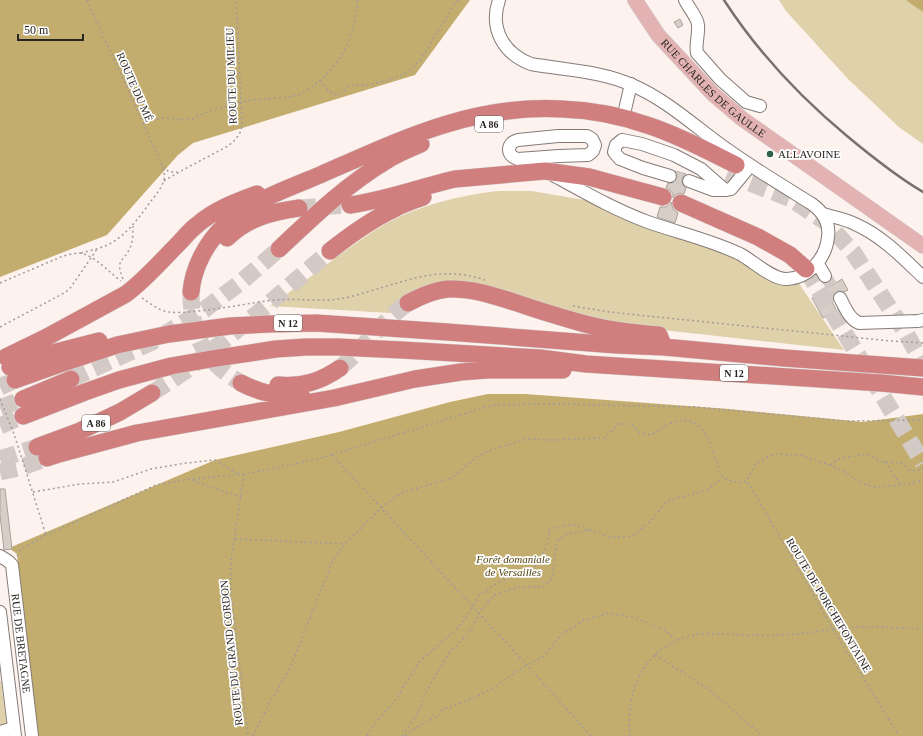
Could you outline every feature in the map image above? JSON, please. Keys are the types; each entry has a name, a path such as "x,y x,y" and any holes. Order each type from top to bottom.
{"highway":[{"path":"299,208 258,217 228,237 214,256 206,276 197,292 192,285 198,266 209,244 224,226 245,210 271,196 375,151 444,124 477,116 524,109 563,109 602,113 649,125 683,139 734,174"},
{"name":"A 86","path":"279,249 330,202 366,174 386,161 442,135 488,124 540,118 581,120 621,128 665,142 734,174"},
{"name":"N 12","path":"375,151 321,169 241,200 215,212 195,226 136,287 53,334 10,368 60,350 105,339 117,345 169,334 230,326 316,323 616,345 664,347 923,368"},
{"path":"330,251 345,239 394,209 436,192 460,185 513,174 550,161 588,177 663,197"},
{"path":"350,205 368,203 448,181 513,174"},
{"path":"681,204 758,237 812,266"},
{"path":"408,303 435,291 456,289 475,291 601,329 628,333 659,335 664,347"},
{"name":"N 12","path":"23,416 92,389 171,366 224,356 276,349 306,347 338,347 532,357 586,364 923,387"},
{"path":"340,368 330,375 308,384 285,386 246,380 256,390 266,394 304,397 415,379 487,370 571,370 586,364"},
{"path":"24,399 71,379"},
{"name":"A 86","path":"155,396 80,431 43,453 59,454 137,433 334,398 415,379"},
{"path":"881,383 894,392 923,394"}],"main road":[{"name":"RUE CHARLES DE GAULLE","path":"635,0 658,35 729,109 923,246"}],"street":[{"path":"499,0 496,12 496,21 501,40 514,56 531,64 602,75 631,84 657,97 671,106 708,136 734,174"},
{"path":"685,0 698,25 697,53 720,80 746,102 760,106"},
{"path":"623,118 631,84"},
{"path":"550,161 588,155 593,151 595,145 594,142 587,136 558,136 518,140 512,142 509,148 510,154 518,159 550,161 615,208 638,218 730,249 772,275 782,279 796,278 807,272 826,249 829,235 826,219 812,204 734,174 701,169 674,155 650,146 622,140 616,145 614,152 620,159 670,176"},
{"path":"689,181 713,190 734,174"},
{"path":"822,214 854,223 873,234 889,246 923,277"},
{"path":"812,266 825,276"},
{"path":"840,298 851,317 859,324 923,320"},
{"path":"0,556 12,564"},
{"name":"RUE DE BRETAGNE","path":"12,564 32,736"},
{"name":"RUE DE BRETAGNE","path":"0,612 14,732"},
{"path":"0,732 14,732"}],"path":[{"name":"ROUTE DU MÉ","path":"87,0 163,167 164,181"},
{"name":"ROUTE DU MILIEU","path":"164,181 220,151 234,141 241,131 242,102 236,0"},
{"path":"143,124 151,120 166,118 185,120 206,112 242,102 254,99 280,98 299,94 311,88 335,66 349,41 354,26 358,0"},
{"path":"320,80 333,94 336,95 340,94 345,88 350,86 365,86 406,74 419,61 430,46 449,12 458,0"},
{"path":"163,167 172,172 179,172"},
{"path":"0,283 63,256 97,249 113,242 133,225 164,181"},
{"path":"127,286 122,277 119,266 120,262 131,247 133,225"},
{"path":"0,326 66,292 72,287 97,249"},
{"path":"81,253 91,257 135,292"},
{"path":"142,297 150,304 162,310"},
{"path":"0,399 14,434 46,535"},
{"path":"12,564 21,549 46,535 156,485 191,479 244,474 321,458 493,405 553,404 696,407 846,421 923,420"},
{"path":"253,736 270,702 290,668 334,560 345,544 381,508 401,492 452,478 478,456 494,449 527,440 605,438 618,424 632,424 640,433 651,435 671,423 683,421 693,422 700,427 707,436 723,478 738,483 747,481 755,464 774,454 800,455 830,465 858,481 877,487 923,481"},
{"path":"830,465 842,458 867,454 882,462 901,463 911,471 917,472 923,467"},
{"path":"332,455 527,664 591,736"},
{"path":"33,492 80,484 112,482 151,470 186,463 215,460 239,474"},
{"path":"885,462 900,485"},
{"name":"ROUTE DU GRAND CORDON","path":"244,474 231,561 231,592 248,736"},
{"path":"367,736 373,726 396,699 419,662 457,629 466,618 479,595 492,586 515,575 532,570 542,557 550,529 572,524 611,538 632,536 651,521 667,501 707,490 723,478"},
{"path":"191,479 241,497"},
{"name":"ROUTE DE PORCHEFONTAINE","path":"747,481 833,629 899,736"},
{"path":"404,736 417,714 426,692 449,653 469,633 479,613 495,595 518,587 543,587 552,578 557,541 567,534 591,530"},
{"path":"234,539 345,544"},
{"path":"404,736 415,728 440,715 442,710 474,698 527,664 544,656 561,634 584,620 609,613 632,617 664,629 675,641"},
{"path":"630,736 629,723 631,701 636,683 643,670 660,650 675,641 699,634 782,635 849,627 923,629"},
{"path":"655,656 707,688 763,736"}],"shaded area":[{"path":"779,0 923,0 923,144 900,128 848,79 786,11"},
{"path":"498,191 532,191 584,200 708,245 798,282 844,350 605,322 490,287 414,293 399,302 390,313 270,306 353,245 387,223 427,206 469,195"},
{"path":"0,681 7,728 0,730"}],"green space":[{"path":"0,0 470,0 415,75 193,143 178,155 107,235 0,277"},
{"path":"923,0 923,12 907,1"},
{"name":"Forêt domaniale de Versailles","path":"488,394 525,394 729,409 863,422 923,414 923,736 38,736 17,554 9,548 215,460 339,432 450,402"}],"building":[{"path":"680,19 683,25 678,28 674,22"},
{"path":"675,171 686,174 682,178 682,182 686,188 684,194 680,193 675,195 673,198 673,194 666,188 668,183 672,183 677,178"},
{"path":"671,202 673,209 678,213 675,223 657,217 660,207 666,207"},
{"path":"842,279 848,290 844,292 837,291 834,294 833,299 831,300 837,311 823,318 812,298"},
{"path":"0,489 5,489 12,549 4,550 0,515"}],"tunnel":[{"path":"727,174 791,199 827,223 853,252 906,333 923,364"},
{"path":"670,176 689,181"},
{"path":"299,208 350,205"},
{"path":"71,379 152,342 204,310 241,282 279,249"},
{"path":"152,393 184,372 210,352 330,251"},
{"path":"806,269 923,463"},
{"path":"825,276 840,298"},
{"path":"191,292 194,322 202,346 218,366 228,375 241,383"},
{"path":"340,368 381,326 408,303"},
{"path":"0,387 15,380"},
{"path":"0,408 23,399"},
{"path":"0,426 23,416"},
{"path":"0,459 37,447"},
{"path":"0,472 19,468 47,458"}],"railway":[{"path":"724,0 765,55 796,89 830,121 874,158 923,192"}],"place":[{"name":"ALLAVOINE","path":"770,154"}]}
